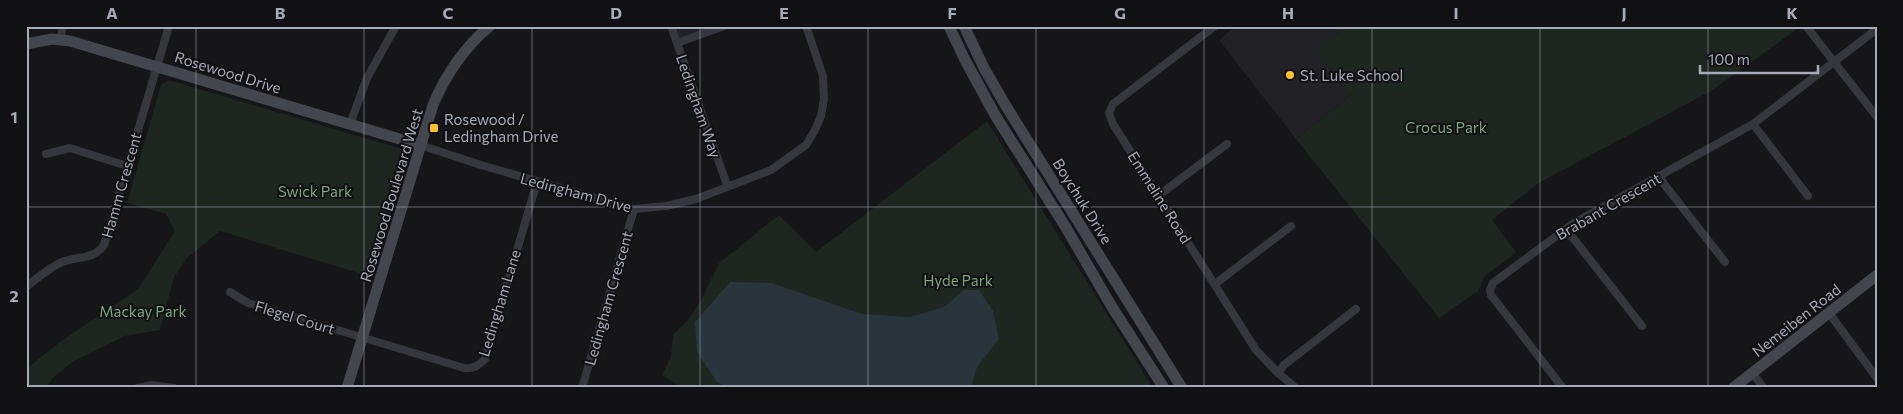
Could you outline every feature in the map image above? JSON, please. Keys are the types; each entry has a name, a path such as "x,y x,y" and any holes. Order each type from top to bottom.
{"street":[{"path":"60,40 63,26"},
{"name":"Hamm Crescent","path":"26,287 61,262 99,253 104,245 169,26"},
{"path":"350,124 367,78 396,26"},
{"name":"Rosewood Boulevard West","path":"348,388 362,338 382,279 420,145 441,87 469,47 490,26"},
{"name":"Ledingham Way","path":"671,26 727,185"},
{"path":"677,43 724,26"},
{"name":"Ledingham Drive","path":"420,145 536,182 634,209 666,206 688,201 771,170 806,145 821,116 824,99 824,76 806,26"},
{"name":"Boychuk Drive","path":"949,26 995,115 1065,226 1112,307 1164,388"},
{"name":"Boychuk Drive","path":"964,26 984,68 1006,106 1182,388"},
{"path":"1198,26 1204,34"},
{"name":"Emmeline Road","path":"1214,26 1114,104 1109,113 1113,124 1256,350 1278,373 1296,388"},
{"path":"1806,26 1877,117"},
{"name":"Brabant Crescent","path":"1563,388 1491,295 1490,290 1493,283 1566,229 1753,124 1877,29"},
{"name":"Rosewood Drive","path":"26,44 52,40 70,41 420,145"},
{"path":"1753,124 1808,196"},
{"path":"1159,195 1227,144"},
{"path":"46,154 70,148 127,166"},
{"path":"1660,176 1664,184 1725,262"},
{"name":"Ledingham Lane","path":"362,338 464,368 472,369 479,365 484,359 536,182"},
{"name":"Ledingham Crescent","path":"582,388 634,209"},
{"path":"1215,284 1291,226"},
{"path":"1566,229 1642,326"},
{"name":"Nemeiben Road","path":"1733,388 1877,276"},
{"name":"Flegel Court","path":"230,292 248,303 362,338"},
{"path":"1278,373 1284,365 1356,309"},
{"path":"1829,313 1877,378"},
{"path":"1752,373 1764,388"},
{"path":"138,388 152,385 174,388"}],"shaded area":[{"path":"671,26 724,26 677,43"},
{"name":"St. Luke School","path":"1236,26 1347,26 1327,43 1351,95 1296,139 1219,40"},
{"path":"730,282 771,283 862,314 910,317 944,307 964,290 979,290 993,311 999,339 977,367 971,388 727,388 717,382 697,352 695,322"}],"green space":[{"name":"Crocus Park","path":"1347,26 1793,26 1796,30 1711,91 1537,184 1492,220 1516,252 1484,277 1478,291 1439,318 1296,139 1351,95 1318,54 1320,48"},
{"name":"Swick Park","path":"169,80 402,149 406,153 407,160 372,277 220,231 187,258 174,277 160,330 125,336 72,362 52,379 46,388 26,388 26,369 60,342 138,289 175,231 166,214 127,203 161,85"},
{"name":"Hyde Park","path":"987,121 1153,388 682,388 662,375 671,356 673,335 689,319 701,300 719,263 779,215 816,252"}],"place":[{"name":"St. Luke School","path":"1290,75"},
{"name":"Rosewood / Ledingham Drive","path":"434,128"}],"park label":[{"name":"Mackay Park","path":"143,311"}]}
